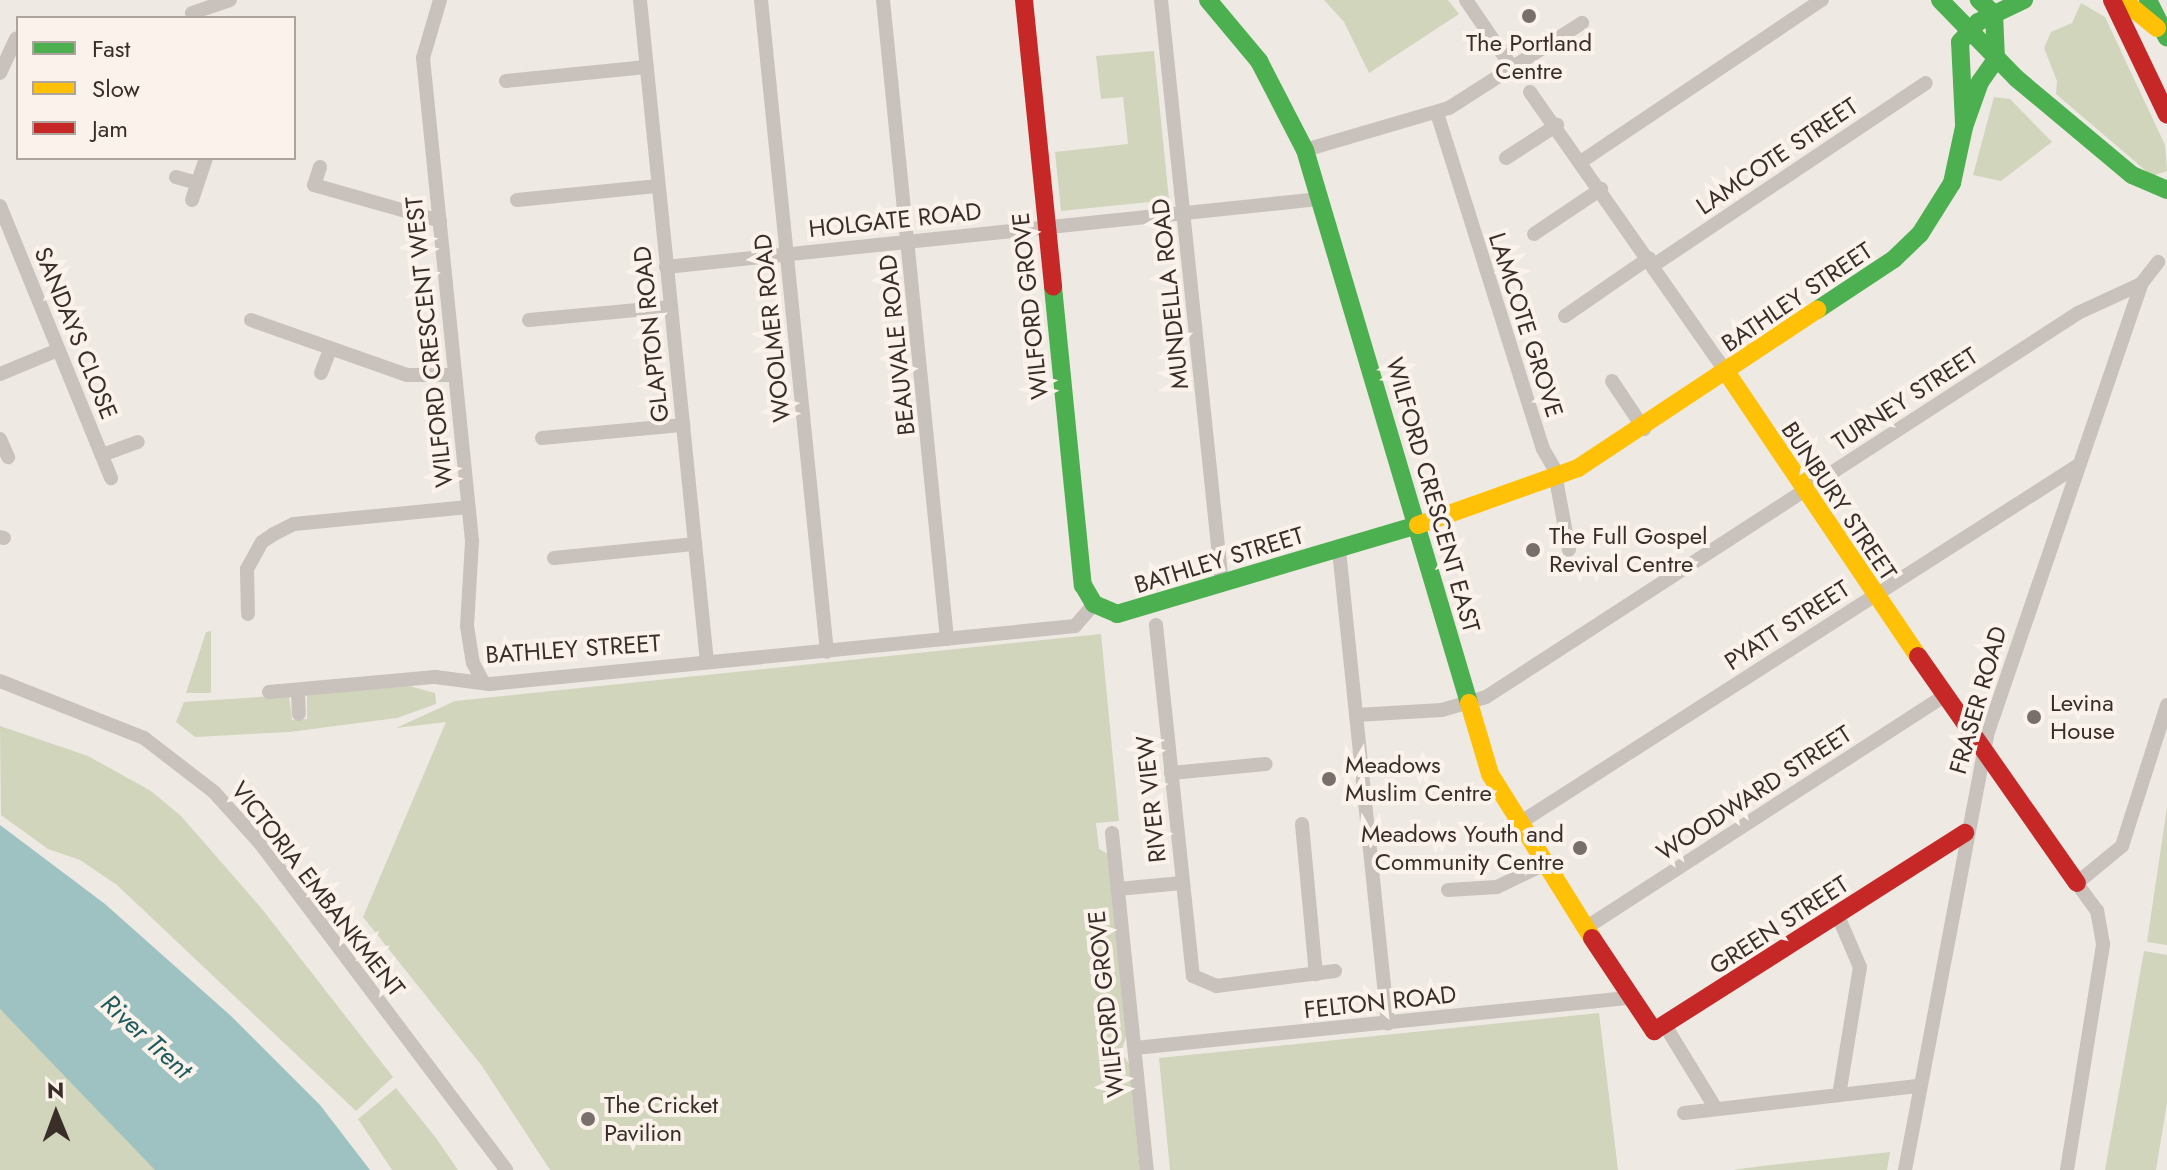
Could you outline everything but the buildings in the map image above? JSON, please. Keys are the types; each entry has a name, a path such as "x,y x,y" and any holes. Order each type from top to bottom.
{"street":[{"path":"191,10 230,0"},
{"name":"WILFORD CRESCENT WEST","path":"440,0 423,58 472,542 467,626 473,663 482,680"},
{"name":"GLAPTON ROAD","path":"640,0 707,662"},
{"name":"WOOLMER ROAD","path":"761,0 827,652"},
{"name":"BEAUVALE ROAD","path":"883,0 947,639"},
{"name":"WILFORD GROVE","path":"1024,0 1083,585 1094,604"},
{"name":"MUNDELLA ROAD","path":"1161,0 1222,584"},
{"name":"WILFORD CRESCENT EAST","path":"1208,0 1259,61 1305,150 1490,774 1629,998"},
{"path":"1466,0 1513,69"},
{"path":"1582,161 1822,0"},
{"path":"1940,0 1991,66 2132,175 2167,190"},
{"path":"1979,0 1994,14"},
{"path":"1967,32 1994,14 2024,0"},
{"path":"2112,0 2167,115"},
{"path":"2123,0 2167,38"},
{"path":"2148,0 2167,38"},
{"path":"1991,66 1994,14"},
{"path":"1305,150 1437,113 1513,69 1582,23"},
{"name":"BATHLEY STREET","path":"1964,127 1956,53 1967,32"},
{"path":"0,73 4,55 16,38"},
{"name":"BATHLEY STREET","path":"269,692 435,677 459,683 482,680 490,684 1075,626 1094,604 1108,612 1132,611 1418,525 1557,476 1644,429 1894,259 1920,234 1952,183 1964,127 1991,66"},
{"path":"506,81 646,67"},
{"name":"LAMCOTE STREET","path":"1565,316 1926,83"},
{"name":"BUNBURY STREET","path":"1530,92 1582,161 1727,373 1802,491 2097,911 2103,937 2067,1170"},
{"name":"LAMCOTE GROVE","path":"1437,113 1543,449 1557,476 1569,550"},
{"path":"1506,158 1557,125"},
{"path":"192,200 205,160"},
{"path":"320,167 314,185 440,221"},
{"path":"176,177 197,183"},
{"path":"517,200 658,186"},
{"path":"1534,234 1601,189"},
{"name":"HOLGATE ROAD","path":"666,267 1320,199"},
{"name":"SANDAYS CLOSE","path":"0,206 111,478"},
{"name":"FRASER ROAD","path":"1905,1170 1965,833 1983,750 2141,284 2158,262"},
{"name":"TURNEY STREET","path":"1356,715 1468,706 2078,313 2141,284"},
{"path":"529,320 670,307"},
{"path":"251,320 407,375 454,375"},
{"path":"321,373 330,349"},
{"path":"0,374 58,350"},
{"path":"1612,381 1644,429"},
{"path":"542,438 683,425"},
{"path":"0,439 8,457"},
{"path":"102,455 138,442"},
{"name":"PYATT STREET","path":"1521,822 2077,466"},
{"path":"248,614 247,569 262,542 294,524 468,507"},
{"path":"554,558 695,544"},
{"path":"1339,550 1388,1023"},
{"name":"RIVER VIEW","path":"1156,625 1189,963 1197,980 1216,986 1335,971"},
{"name":"VICTORIA EMBANKMENT","path":"0,681 144,738 214,792 260,843 506,1170"},
{"path":"298,690 299,714"},
{"name":"WOODWARD STREET","path":"1587,927 1944,696"},
{"path":"2077,883 2122,846 2167,705"},
{"path":"1171,773 1266,764"},
{"path":"1302,824 1316,974"},
{"name":"WILFORD GROVE","path":"1112,833 1147,1170"},
{"name":"GREEN STREET","path":"1666,1027 1965,833"},
{"path":"1448,890 1497,887 1547,863"},
{"name":"RIVER VIEW","path":"1118,889 1182,883"},
{"path":"1838,916 1860,967 1839,1095"},
{"path":"1629,998 1649,1029 1666,1027 1716,1109"},
{"name":"FELTON ROAD","path":"1135,1048 1629,998"},
{"path":"1684,1113 1919,1086"}],"green space":[{"path":"1324,0 1448,0 1459,14 1369,73 1344,22"},
{"path":"2081,3 2105,17 2165,145 2167,171 2152,176 2056,94 2057,81 2044,48 2051,32 2072,23"},
{"path":"1154,51 1169,200 1061,211 1055,152 1128,144 1123,97 1101,99 1096,56"},
{"path":"1994,97 2010,99 2052,142 2001,181 1973,175"},
{"path":"211,631 211,693 186,693 206,632"},
{"path":"1101,634 1119,821 1096,823 1099,849 1108,854 1127,1034 1121,1052 1129,1064 1140,1170 550,1170 482,1066 363,917 446,722 396,728 455,701"},
{"path":"406,685 435,693 436,704 397,718 289,732 195,737 176,722 184,702 289,695 292,720 307,719 307,694"},
{"path":"0,726 88,756 151,791 181,816 262,909 393,1077 356,1111 117,885 80,860 48,849 1,815"},
{"path":"2167,807 2167,945 2147,942"},
{"path":"2144,951 2167,955 2167,1103 2156,1170 2105,1170"},
{"path":"0,1009 140,1148 156,1170 0,1170"},
{"path":"1599,1013 1618,1170 1170,1170 1159,1058"},
{"path":"396,1088 458,1170 392,1170 358,1119"},
{"path":"1890,1152 1887,1170 1732,1170 1762,1166"}],"water":[{"name":"River Trent","path":"0,825 105,904 231,1016 320,1105 370,1170 155,1170 0,1009"}],"traffic: fast":[{"path":"1208,0 1259,61 1305,150 1469,703"},
{"path":"1940,0 2016,78 2132,175 2167,190"},
{"path":"1817,310 1894,259 1920,234 1952,183 1964,127 1980,82 1996,59 1994,14 1979,0"},
{"path":"1964,123 1960,42 1978,22 2024,0"},
{"path":"2148,0 2167,38"},
{"path":"1053,287 1083,585 1094,604 1117,614 1418,525"}],"traffic: slow":[{"path":"2123,0 2157,28"},
{"path":"1418,525 1578,468 1817,310"},
{"path":"1727,373 1918,656"},
{"path":"1469,703 1490,774 1592,938"}],"traffic: jam":[{"path":"1024,0 1053,287"},
{"path":"2112,0 2167,115"},
{"path":"1918,656 2077,883"},
{"path":"1592,938 1654,1031 1965,833"}],"place":[{"name":"The Portland Centre","path":"1529,16"},
{"name":"The Full Gospel Revival Centre","path":"1533,550"},
{"name":"Levina House","path":"2034,717"},
{"name":"Meadows Muslim Centre","path":"1329,779"},
{"name":"Meadows Youth and Community Centre","path":"1580,848"},
{"name":"The Cricket Pavilion","path":"588,1119"}]}
